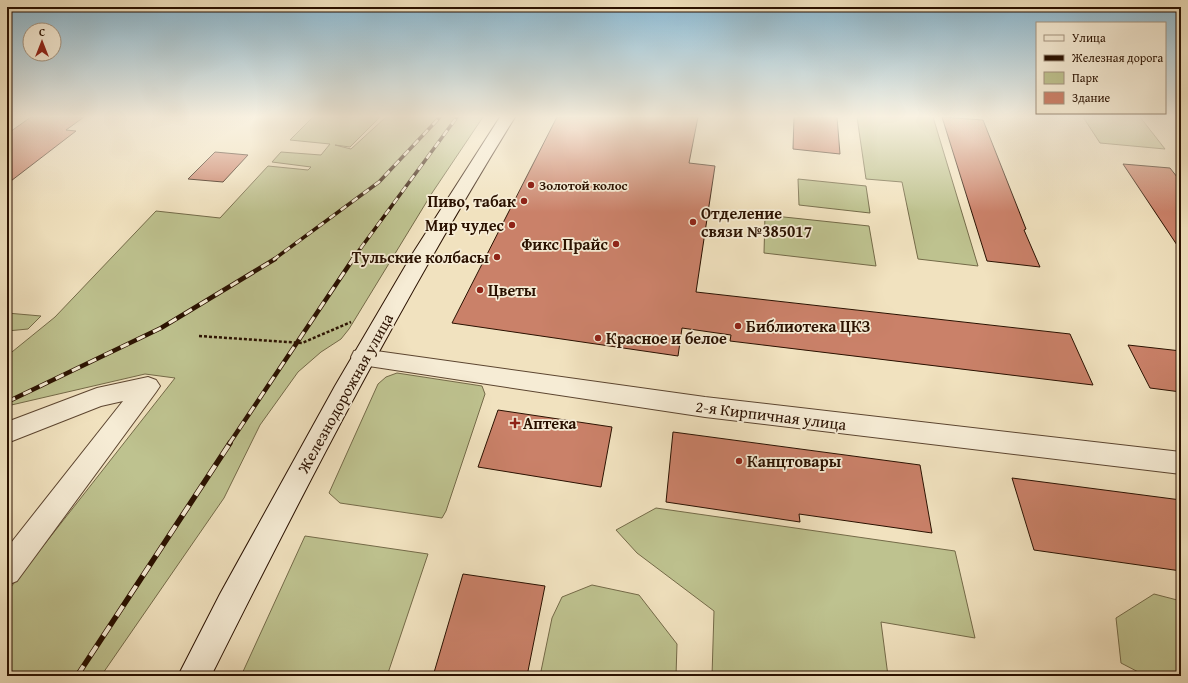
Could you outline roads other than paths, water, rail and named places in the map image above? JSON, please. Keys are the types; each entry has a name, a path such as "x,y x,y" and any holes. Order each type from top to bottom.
{"street":[{"name":"Железнодорожная улица","path":"194,676 261,544 362,358 486,149"},
{"name":"2-я Кирпичная улица","path":"362,358 706,407 1181,463"},
{"path":"7,433 97,397 148,386 7,571"}],"railway":[{"path":"273,260 379,182 410,149"},
{"path":"352,260 434,149"},
{"path":"7,402 161,328 275,259"},
{"path":"229,444 353,259"},
{"path":"77,676 230,443"}],"place":[{"name":"Золотой колос","path":"531,185"},
{"name":"Пиво, табак","path":"524,201"},
{"name":"Отделение связи №385017","path":"693,222"},
{"name":"Мир чудес","path":"512,225"},
{"name":"Фикс Прайс","path":"616,244"},
{"name":"Тульские колбасы","path":"497,257"},
{"name":"Цветы","path":"480,290"},
{"name":"Библиотека ЦКЗ","path":"738,326"},
{"name":"Красное и белое","path":"598,338"},
{"name":"Аптека","path":"515,423"},
{"name":"Канцтовары","path":"739,461"}]}
